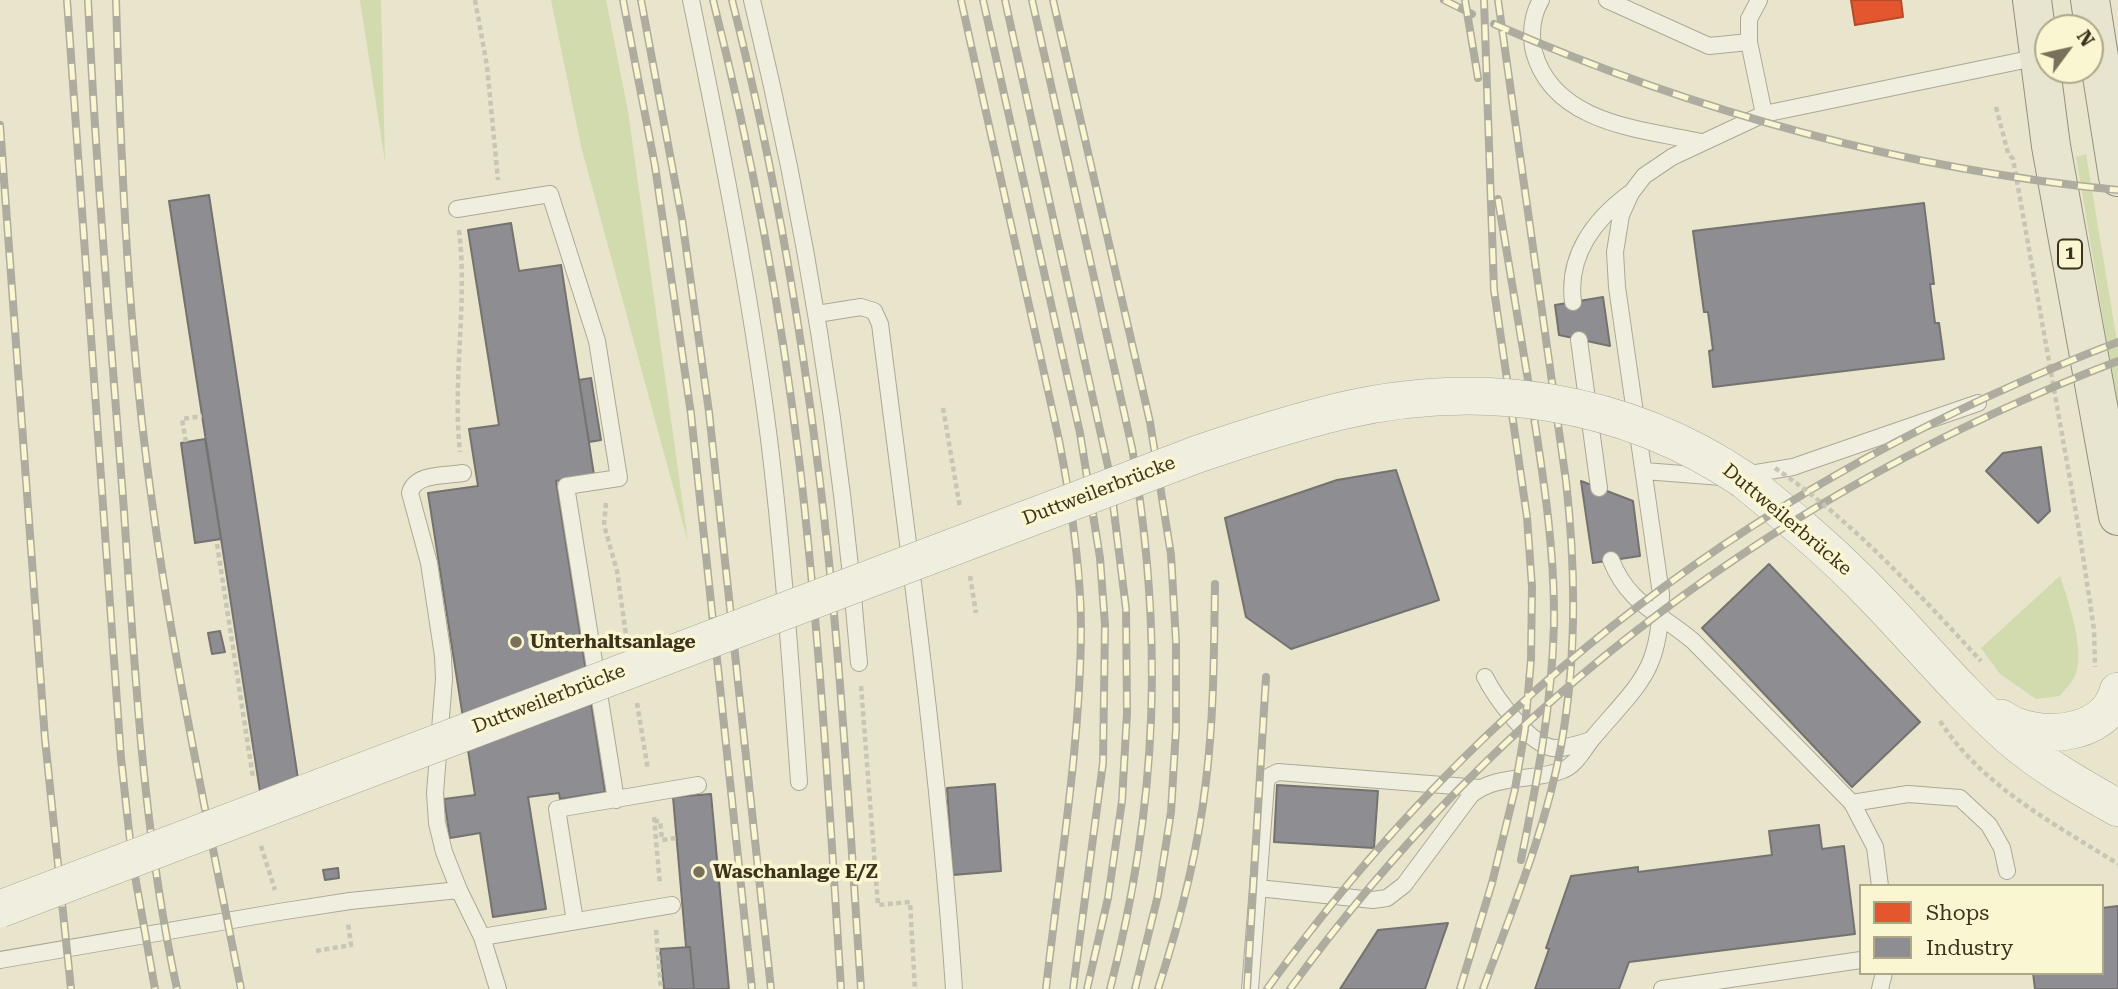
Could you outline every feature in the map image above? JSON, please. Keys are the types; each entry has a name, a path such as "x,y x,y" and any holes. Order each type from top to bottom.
{"main road":[{"name":"1","path":"2046,84 2051,146 2118,516"},
{"path":"2101,84 2118,177"}],"street":[{"name":"Duttweilerbrücke","path":"0,909 1198,454 1274,429 1343,411 1400,401 1472,396 1518,398 1578,407 1628,421 1690,447 1744,480 1968,673 2012,739 2047,766 2118,807"},
{"path":"1968,673 2009,724 2047,733 2062,733 2103,715 2111,707 2105,684"}],"lane":[{"path":"691,0 722,150 757,351 779,527 799,782"},
{"path":"752,0 783,138 817,314 842,494 859,663"},
{"path":"1541,0 1533,22 1533,47 1542,71 1561,94 1586,113 1602,120 1701,142"},
{"path":"1607,0 1709,46 1749,42"},
{"path":"1759,0 1749,19 1749,42 1764,114"},
{"path":"1573,302 1573,273 1582,245 1601,218 1631,193 1652,169 1701,142 1764,114 2034,58"},
{"path":"1250,989 1268,777 1274,773 1480,788 1503,780 1562,770 1574,762 1641,682 1658,645 1661,617 1659,574 1615,264 1618,227 1631,193"},
{"path":"457,209 550,194 597,341 619,478 566,486 616,800"},
{"path":"817,314 865,307 874,311 880,324 916,607 947,896 954,989"},
{"path":"1579,340 1599,488"},
{"path":"1644,471 1728,477 1793,467 1978,403"},
{"path":"463,473 418,480 410,493 429,563 444,668 435,793 437,823 444,852 482,937 498,989"},
{"path":"1611,561 1628,592 1693,641 1852,803 1875,847 1880,884"},
{"path":"1485,677 1499,699 1541,743 1556,748 1591,740"},
{"path":"575,922 557,809 698,785"},
{"path":"1258,888 1373,900 1387,898 1399,891 1462,806 1480,788"},
{"path":"1852,803 1908,794 1960,798 1989,825 2002,848 2007,871"},
{"path":"1,964 350,901 459,890"},
{"path":"482,937 663,907"},
{"path":"1662,989 1859,960"}],"path":[{"path":"475,0 488,74 493,145 501,202"},
{"path":"1996,107 2012,159 2080,530 2096,663 2105,684"},
{"path":"457,209 462,247 457,415 463,473"},
{"path":"943,408 961,511"},
{"path":"186,442 182,419 202,416"},
{"path":"1765,461 1819,501 1926,601 1968,673"},
{"path":"217,544 254,783"},
{"path":"859,663 877,905 910,902 915,989"},
{"path":"1937,717 1962,752 1988,778 2033,812 2118,863"},
{"path":"651,793 663,907 661,989"},
{"path":"654,821 660,821 662,840 676,838"},
{"path":"259,841 282,912"},
{"path":"316,951 346,947"}],"green space":[{"path":"360,0 381,0 385,162"},
{"path":"551,0 606,0 628,111 688,542 581,146"},
{"path":"2086,154 2118,348 2118,407 2076,157"},
{"path":"2060,576 2075,627 2077,667 2074,678 2060,696 2036,699 2000,674 1981,648"}],"building: Shops":[{"path":"1851,0 1901,0 1903,17 1855,25"}],"building: Industry":[{"path":"209,195 300,792 261,798 169,201"},
{"path":"1924,203 1934,284 1930,284 1935,323 1939,323 1944,359 1713,387 1709,351 1713,350 1708,312 1704,312 1693,231"},
{"name":"Unterhaltsanlage","path":"511,223 519,271 561,265 594,475 556,481 605,792 560,799 559,793 528,797 546,909 493,917 480,833 450,838 444,799 475,795 428,493 478,486 469,429 499,425 468,230"},
{"path":"1603,297 1610,346 1559,335 1555,305"},
{"path":"591,378 601,440 589,442 579,380"},
{"path":"205,439 221,539 195,543 181,443"},
{"path":"2041,447 2050,511 2038,523 1986,471 2003,453"},
{"path":"1396,470 1439,600 1291,649 1246,617 1225,518 1337,480"},
{"path":"1581,481 1633,501 1640,556 1593,563"},
{"path":"1769,564 1920,722 1852,787 1702,628"},
{"path":"220,631 225,652 212,654 208,633"},
{"path":"995,784 1001,871 953,875 947,788"},
{"path":"1277,785 1378,791 1374,848 1274,842"},
{"name":"Waschanlage E/Z","path":"711,794 729,989 694,989 690,947 686,947 673,797"},
{"path":"1819,825 1822,849 1844,846 1855,934 1629,962 1619,989 1535,989 1571,876 1638,867 1638,872 1772,855 1769,831"},
{"path":"338,868 339,878 325,880 323,870"},
{"path":"2118,906 2118,989 2035,989 2033,975 2104,975 2104,908"},
{"path":"1448,923 1425,989 1340,989 1378,930"},
{"path":"690,947 694,989 664,989 660,949"}],"railway":[{"path":"67,0 121,758 132,859 155,989"},
{"path":"88,0 99,192 142,752 156,871 177,989"},
{"path":"116,0 132,323 145,452 183,694 241,989"},
{"path":"623,0 655,166 691,414 752,989"},
{"path":"641,0 682,219 709,412 771,989"},
{"path":"713,0 753,174 774,291 800,467 819,663 841,989"},
{"path":"732,0 764,136 790,274 811,413 838,661 861,989"},
{"path":"961,0 1059,440 1077,558 1081,606 1077,720 1046,989"},
{"path":"983,0 1080,433 1100,558 1105,625 1103,763 1073,989"},
{"path":"1005,0 1109,471 1126,609 1127,713 1122,801 1108,898 1087,989"},
{"path":"1032,0 1132,448 1149,586 1151,720 1146,786 1138,853 1110,989"},
{"path":"1053,0 1150,422 1171,555 1176,642 1176,729 1171,812 1158,895 1135,989"},
{"path":"1444,0 1472,14"},
{"path":"1465,0 1478,78"},
{"path":"1460,989 1492,883 1515,789 1525,729 1531,659 1532,587 1527,517 1494,290 1484,0"},
{"path":"1483,989 1527,869 1555,777 1570,680 1573,614 1572,548 1566,481 1498,0"},
{"path":"1494,24 1645,84 1800,132 1957,167 2118,190"},
{"path":"0,125 45,739 71,989"},
{"path":"1498,199 1543,479 1554,595 1553,654 1547,714 1521,860"},
{"path":"1267,989 1352,880 1443,779 1540,686 1644,602 1754,525 1870,456 1991,395 2118,342"},
{"path":"1290,989 1372,884 1461,787 1557,697 1658,614 1765,539 1877,472 1995,413 2118,361"},
{"path":"1158,989 1187,886 1203,808 1212,707 1215,584"},
{"path":"1247,989 1266,677"}],"place":[{"name":"Unterhaltsanlage","path":"516,642"},
{"name":"Waschanlage E/Z","path":"699,872"}]}
